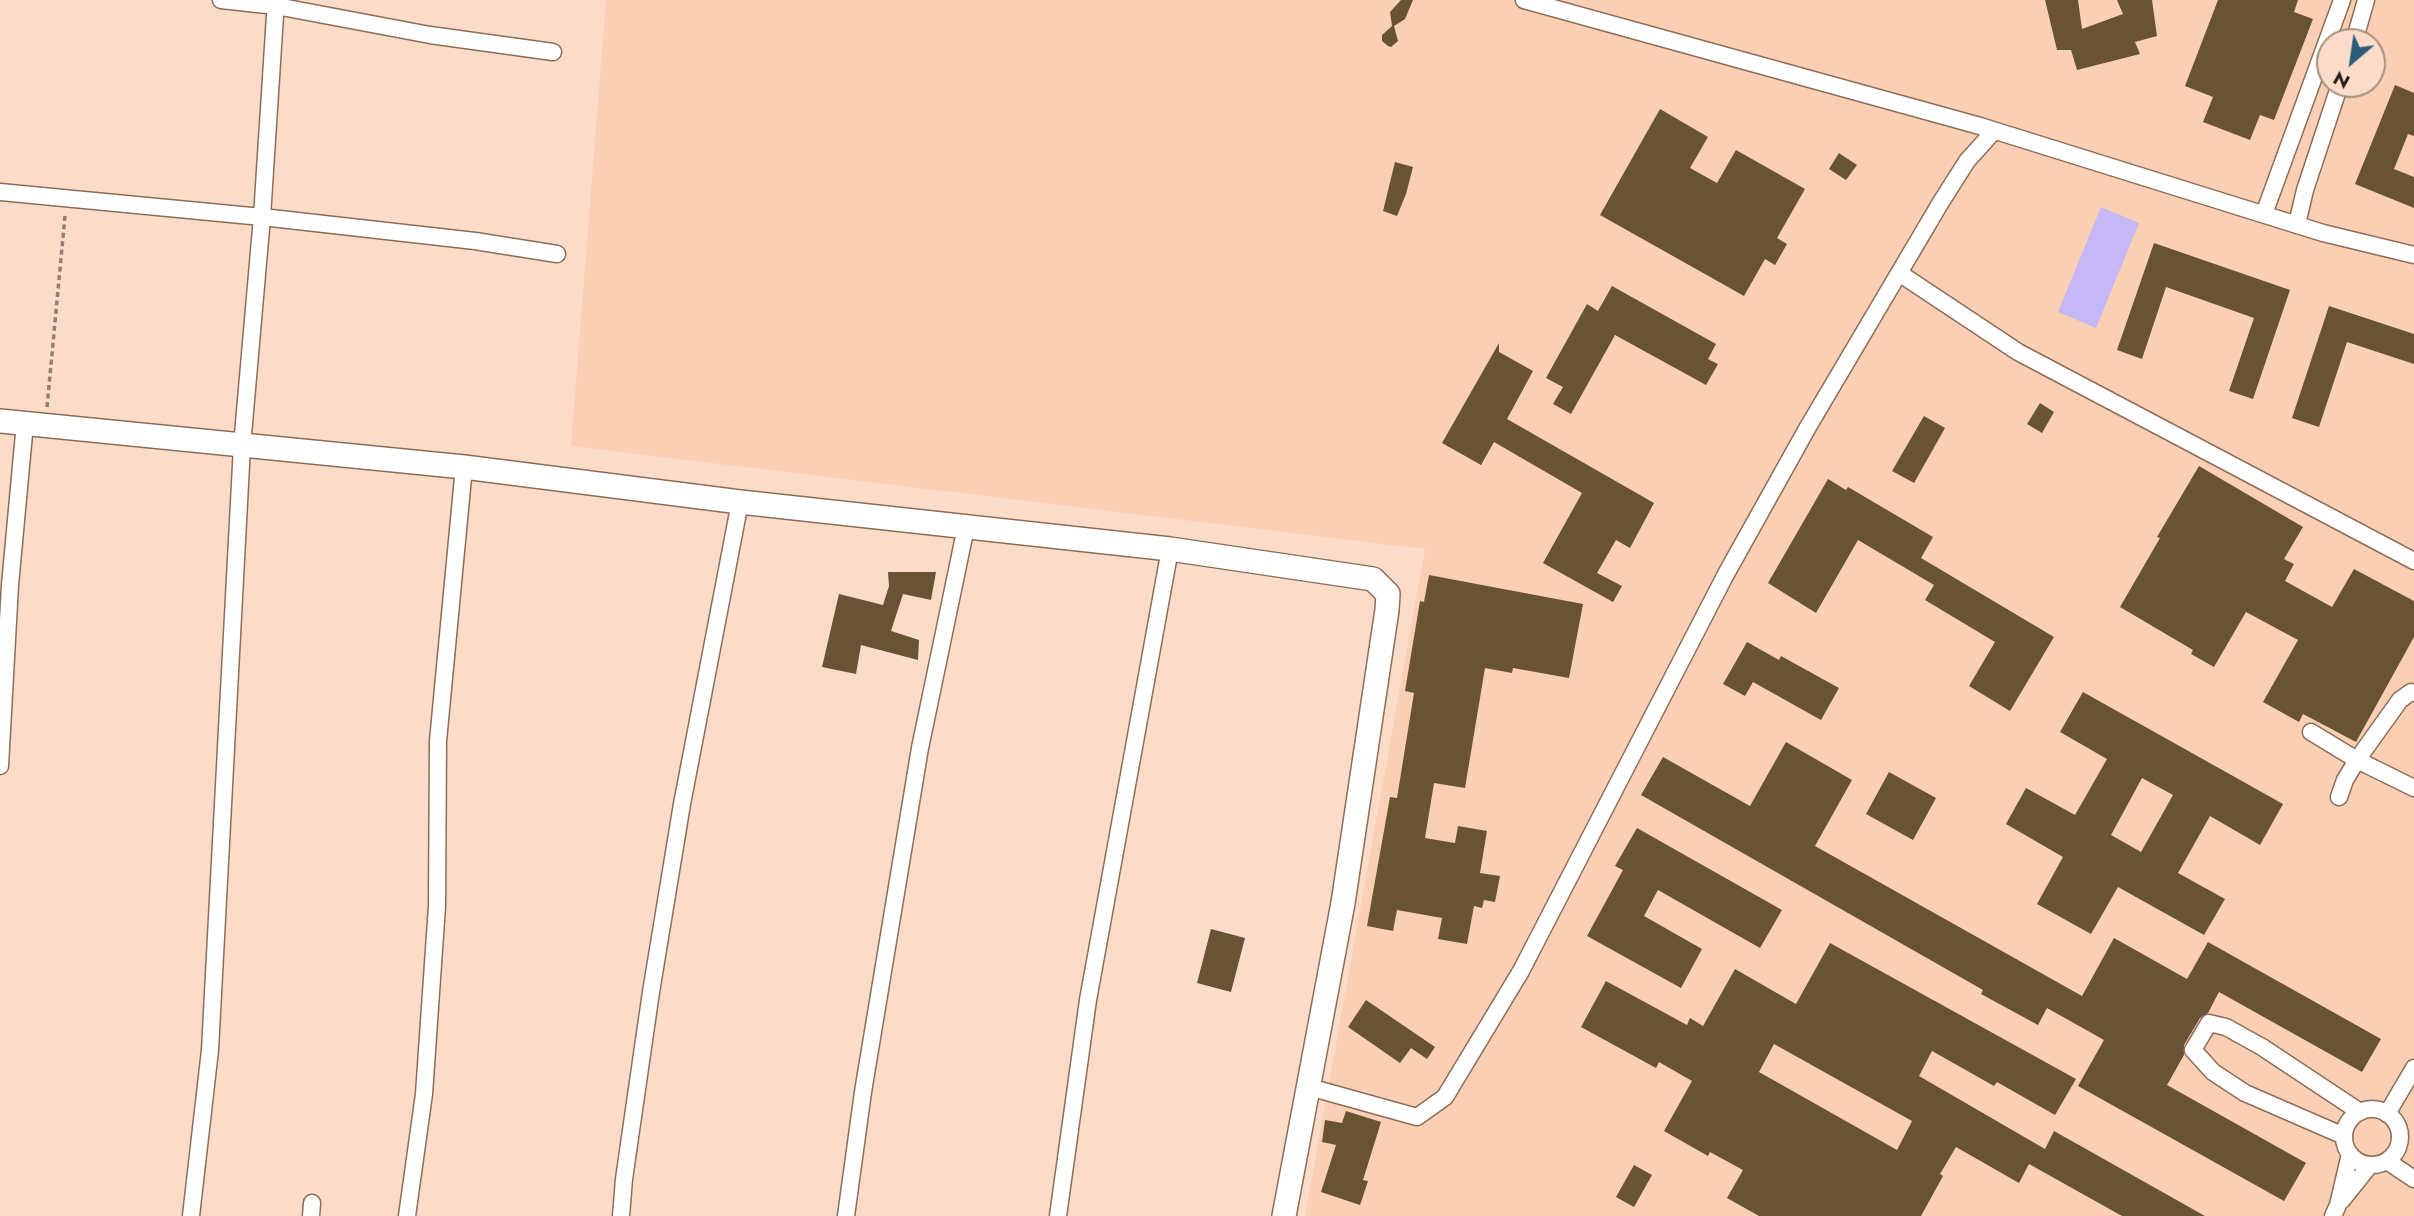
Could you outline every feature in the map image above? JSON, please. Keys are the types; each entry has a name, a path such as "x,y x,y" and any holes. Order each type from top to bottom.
{"main road":[{"path":"0,421 464,467 740,502 1170,549 1373,579 1388,594 1387,610 1343,903 1284,1216"}],"street":[{"path":"221,0 276,3 430,35 553,52"},
{"path":"1524,0 1994,131 2297,224 2414,255"},
{"path":"2331,28 2342,0"},
{"path":"2358,28 2366,0"},
{"path":"191,1216 210,1051 242,446 262,217 276,3"},
{"path":"2264,214 2316,69"},
{"path":"2297,224 2305,190 2335,98"},
{"path":"1309,1087 1417,1117 1445,1097 1521,971 1726,574 1808,427 1967,161 1994,131"},
{"path":"0,192 262,217 475,241 557,254"},
{"path":"1899,273 2018,352 2414,561"},
{"path":"0,765 10,585 35,425"},
{"path":"407,1216 424,1094 437,906 438,741 464,467"},
{"path":"621,1216 649,1005 682,804 740,502"},
{"path":"846,1216 863,1092 919,748 966,527"},
{"path":"1058,1216 1088,1000 1170,549"},
{"path":"2339,797 2357,760 2400,700 2411,692 2414,693"},
{"path":"2311,732 2357,760 2414,789"},
{"path":"2344,1136 2245,1093 2201,1062 2193,1050 2209,1023 2226,1027 2262,1047 2360,1112"},
{"path":"2387,1114 2414,1068"},
{"path":"2378,1110 2387,1114 2407,1140 2379,1163 2335,1211 2350,1154 2344,1136 2348,1122 2360,1112 2378,1110"},
{"path":"2350,1154 2362,1163 2379,1163 2414,1179"}],"path":[{"path":"35,425 66,200"}],"shaded area":[{"path":"606,0 2414,0 2414,1216 1305,1216 1425,549 571,446"},
{"path":"2101,207 2139,223 2096,328 2058,312"}],"building":[{"path":"1401,0 1413,0 1405,19 1394,26 1398,41 1391,47 1382,41 1382,35 1392,26 1390,12"},
{"path":"2045,0 2078,0 2082,29 2123,14 2117,0 2152,0 2157,36 2135,42 2140,54 2077,70 2071,50 2057,50"},
{"path":"2218,0 2298,0 2294,12 2313,19 2274,120 2260,115 2250,140 2203,122 2213,97 2185,86"},
{"path":"2395,85 2414,93 2414,136 2408,134 2394,169 2414,177 2414,208 2355,184"},
{"path":"1660,109 1708,137 1690,168 1717,183 1736,150 1805,189 1777,238 1787,244 1775,265 1765,259 1744,296 1600,215"},
{"path":"1839,153 1857,165 1846,180 1829,169"},
{"path":"1395,162 1413,167 1397,216 1383,211"},
{"path":"2154,243 2290,290 2253,399 2229,391 2254,318 2166,287 2142,359 2117,350"},
{"path":"1612,286 1716,344 1708,359 1718,364 1706,385 1615,335 1571,414 1553,404 1563,387 1546,378 1587,304 1598,311"},
{"path":"2329,306 2414,334 2414,364 2347,342 2319,427 2292,418"},
{"path":"1499,343 1499,352 1533,371 1507,419 1654,503 1630,548 1616,540 1597,573 1622,586 1613,602 1543,563 1582,493 1494,442 1481,465 1442,443"},
{"path":"2040,403 2054,412 2042,433 2027,424"},
{"path":"1924,416 1945,428 1914,483 1892,471"},
{"path":"2199,466 2303,527 2284,559 2294,564 2285,581 2332,607 2354,569 2414,601 2414,637 2356,742 2303,714 2299,722 2263,702 2298,640 2246,612 2214,667 2191,654 2193,650 2120,607"},
{"path":"1828,479 1846,490 1848,487 1933,537 1921,558 2054,637 2010,711 1969,686 1995,642 1925,600 1934,585 1858,540 1816,613 1768,583"},
{"path":"888,572 936,572 931,600 903,594 891,631 919,640 918,660 861,645 856,674 822,667 839,594 883,605 889,586"},
{"path":"1429,575 1583,604 1569,678 1513,668 1512,673 1485,668 1465,788 1434,783 1425,838 1455,843 1458,826 1487,831 1480,873 1500,876 1495,902 1484,900 1482,908 1474,906 1467,944 1438,939 1442,918 1397,910 1393,931 1367,926 1390,797 1397,798 1414,693 1405,691 1420,601 1424,602"},
{"path":"1747,642 1779,660 1781,656 1839,688 1821,720 1753,682 1745,696 1723,684"},
{"path":"2083,692 2283,804 2260,845 2210,816 2178,873 2225,899 2204,935 2118,887 2091,934 2037,904 2063,857 2006,824 2026,788 2075,815 2107,759 2060,732","holes":["2142,778 2173,795 2141,852 2111,835"]},
{"path":"1786,742 1852,780 1815,846 2082,996 2114,938 2187,979 2208,942 2381,1039 2362,1072 2219,992 2208,1013 2200,1018 2184,1045 2184,1055 2167,1085 2306,1163 2284,1201 2078,1086 2104,1040 2047,1008 2038,1025 1981,994 1983,990 1641,795 1663,757 1750,806"},
{"path":"1889,772 1936,798 1913,840 1866,814"},
{"path":"1637,828 1782,910 1760,948 1658,890 1644,916 1702,949 1681,988 1587,936 1623,870 1615,866"},
{"path":"1211,929 1245,938 1231,992 1197,983"},
{"path":"1830,943 2076,1079 2055,1115 1997,1082 1994,1086 1932,1051 1919,1076 2045,1149 2054,1131 2205,1216 2122,1216 2029,1164 2019,1183 1956,1147 1921,1216 1759,1216 1727,1198 1743,1170 1710,1152 1708,1156 1664,1131 1692,1081 1659,1062 1656,1068 1581,1027 1606,981 1687,1025 1690,1018 1703,1026 1735,969 1796,1004","holes":["1774,1044 1912,1121 1897,1150 1759,1072"]},
{"path":"1366,1000 1435,1047 1427,1059 1411,1048 1400,1063 1348,1027"},
{"path":"1346,1111 1381,1122 1363,1180 1368,1181 1360,1205 1321,1192 1336,1145 1322,1142 1325,1120 1342,1123"},
{"path":"1634,1165 1652,1175 1634,1207 1616,1197"}]}
